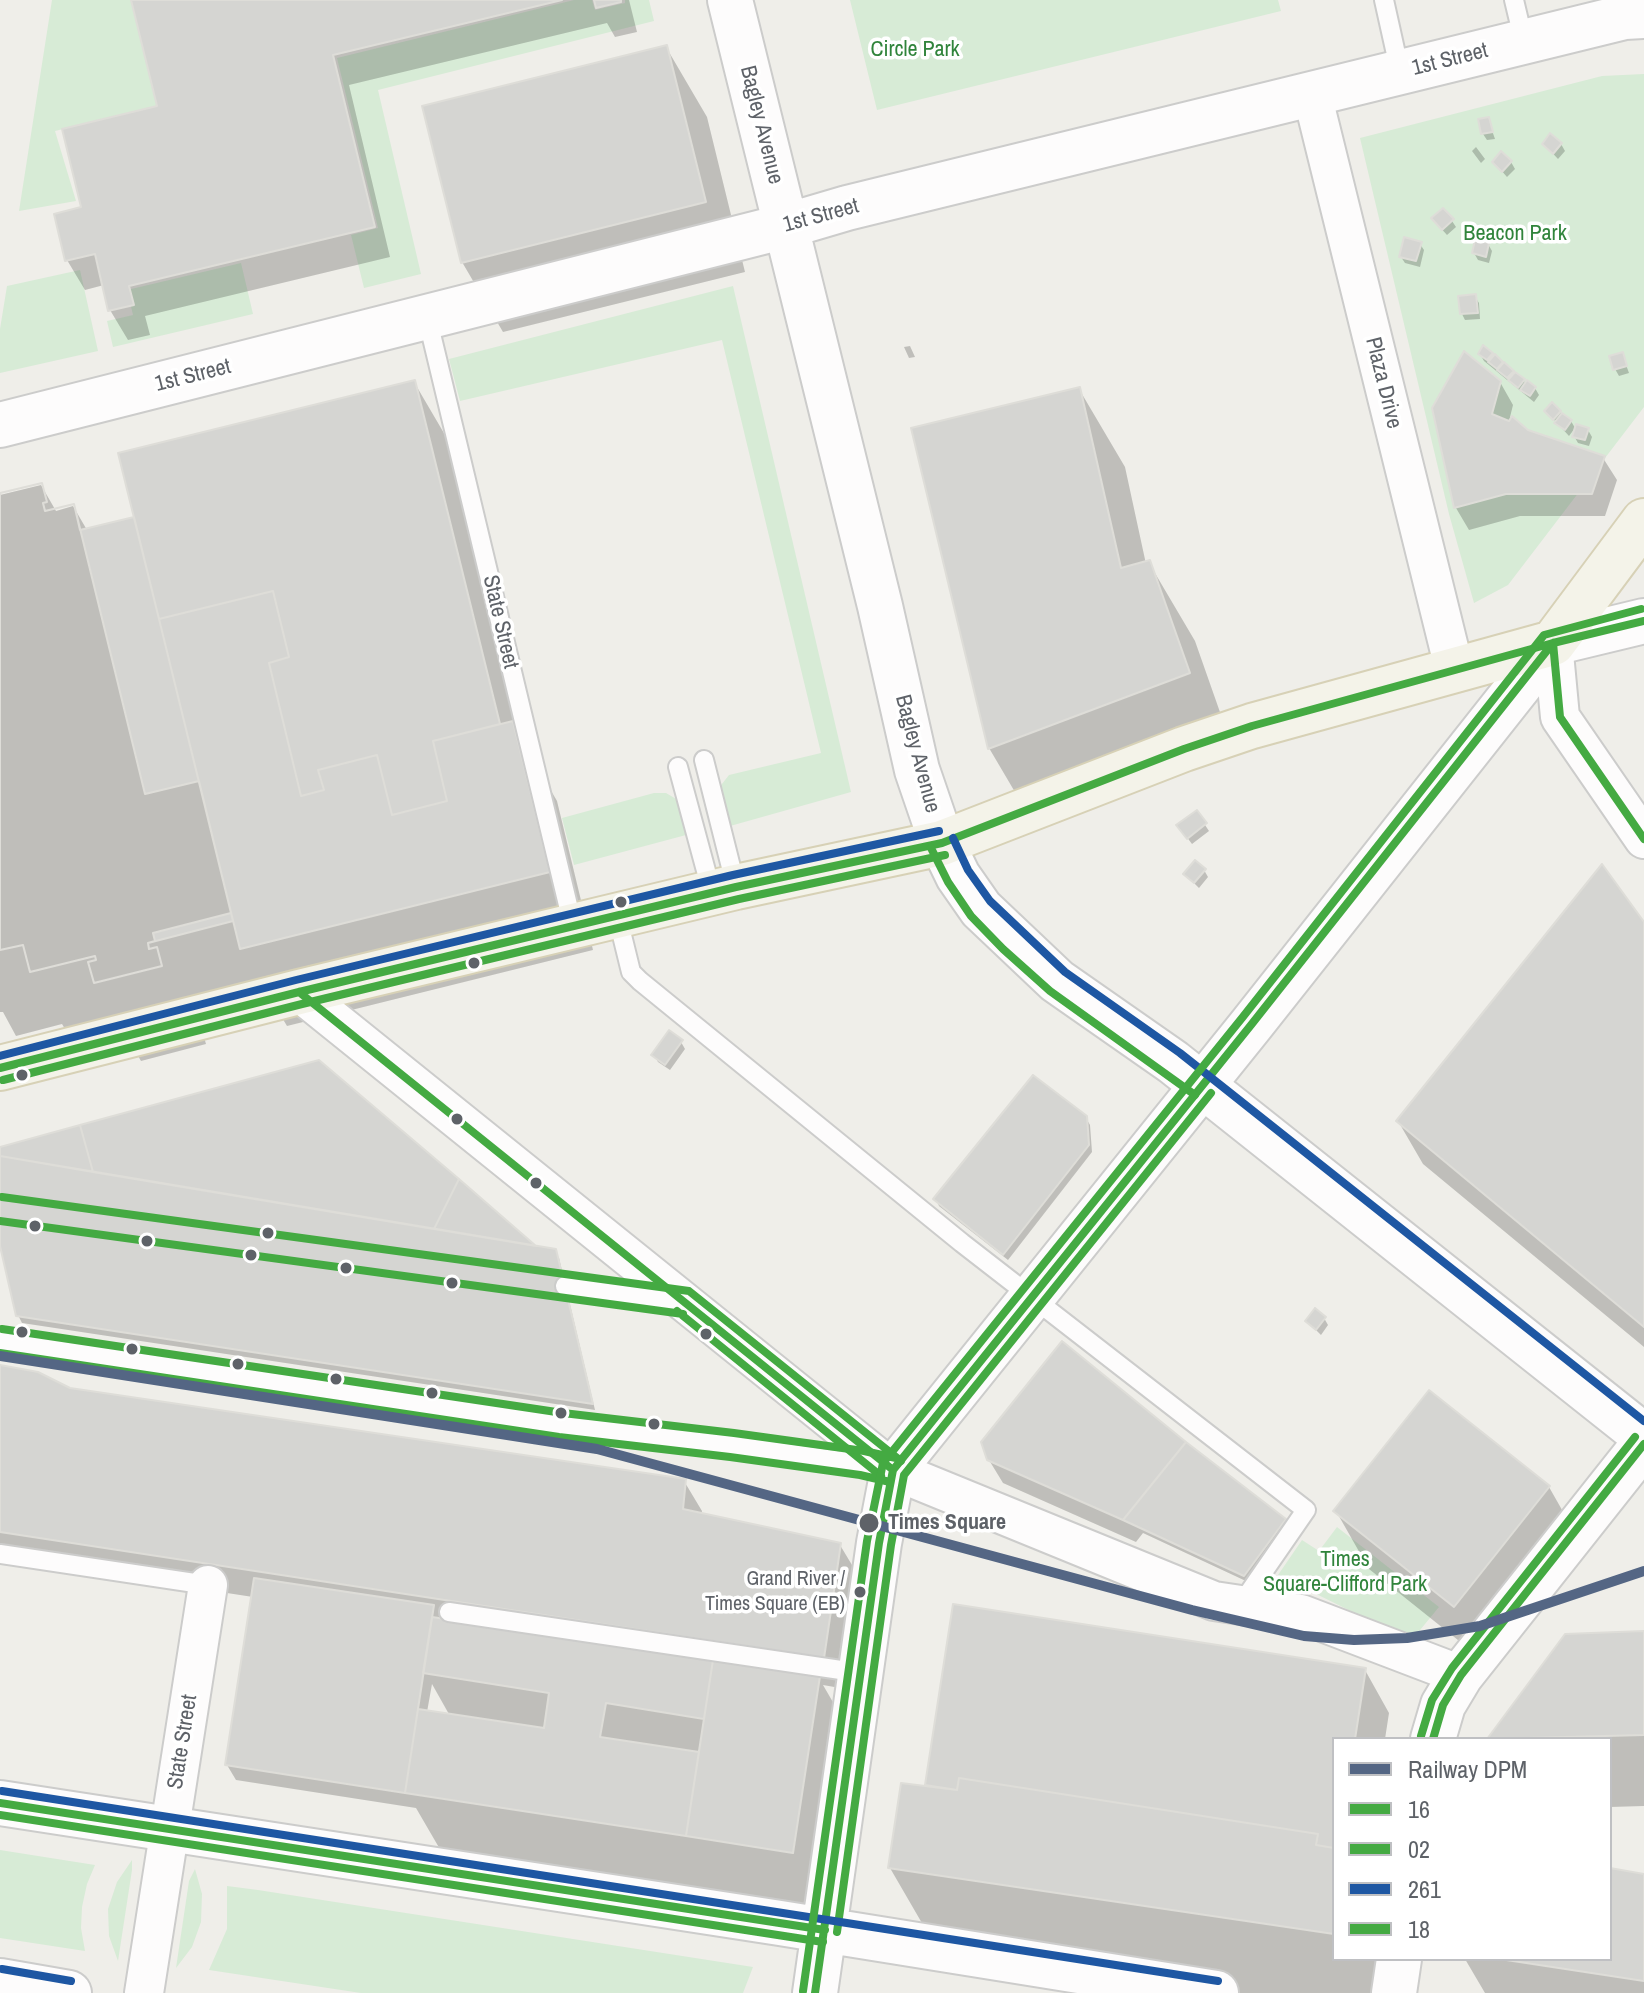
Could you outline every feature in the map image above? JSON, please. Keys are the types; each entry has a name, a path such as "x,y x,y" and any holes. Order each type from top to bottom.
{"main road":[{"path":"0,1068 617,915 942,843 1225,735 1553,643 1644,521"}],"street":[{"name":"Bagley Avenue","path":"730,0 876,591 917,770 942,843 958,876 981,909 1057,981 1202,1085 1644,1436"},
{"name":"1st Street","path":"0,425 847,208 1524,42 1630,11"},
{"name":"Plaza Drive","path":"1312,94 1455,672"},
{"path":"815,1993 893,1470 1553,643 1644,621"},
{"path":"1553,643 1560,717 1644,839"},
{"path":"299,992 893,1470 1214,1601 1301,1614 1461,1675"},
{"path":"1434,1737 1443,1705 1461,1675 1644,1444"},
{"name":"State Street","path":"144,1993 208,1585"},
{"path":"0,1803 1216,1993"},
{"path":"1394,1993 1399,1961"},
{"path":"0,1981 69,1993"}],"lane":[{"path":"1384,0 1400,72"},
{"path":"1514,0 1524,42"},
{"name":"State Street","path":"427,317 573,926"},
{"path":"704,760 724,890"},
{"path":"678,767 724,890"},
{"path":"617,915 631,972 1031,1297 1306,1510 1239,1607"},
{"path":"565,1286 685,1302"},
{"path":"0,1341 547,1423 761,1449 893,1470"},
{"path":"0,1554 208,1585"},
{"path":"449,1612 861,1673"}],"green space":[{"path":"52,0 131,0 157,106 55,131 76,201 19,211"},
{"path":"574,0 592,0 595,10 625,3 625,0 649,0 654,21 378,90 421,274 364,288 351,235 378,228 337,58"},
{"name":"Circle Park","path":"850,0 1278,0 1281,11 877,110"},
{"name":"Beacon Park","path":"1644,74 1644,407 1508,585 1474,603 1449,514 1360,138 1602,76"},
{"path":"241,263 253,314 113,347 107,321 133,315 127,290"},
{"path":"80,270 98,351 0,373 0,329 7,286"},
{"path":"733,286 851,792 723,828 718,789 729,775 821,753 722,340 460,401 449,359"},
{"path":"654,793 666,793 678,800 686,835 574,865 562,818"},
{"name":"Times Square-Clifford Park","path":"1337,1527 1439,1607 1411,1641 1278,1575 1302,1540 1319,1551"},
{"path":"0,1850 95,1865 82,1907 81,1928 85,1951 0,1938"},
{"path":"132,1860 118,1961 109,1936 108,1909 117,1882"},
{"path":"195,1869 202,1894 201,1922 192,1947 176,1968 189,1881"},
{"path":"227,1886 753,1967 743,1993 361,1993 209,1970 227,1929"}],"building":[{"path":"131,0 562,0 333,55 375,227 129,286 134,305 108,311 95,254 65,261 54,214 81,207 62,129 157,106"},
{"path":"594,0 621,0 621,2 596,8"},
{"path":"667,45 706,202 461,263 422,106"},
{"path":"1489,117 1493,132 1481,134 1478,119"},
{"path":"1550,133 1562,143 1553,154 1542,144"},
{"path":"1501,151 1512,161 1502,172 1492,162"},
{"path":"1443,208 1454,219 1442,230 1431,218"},
{"path":"1404,237 1422,242 1416,261 1399,257"},
{"path":"1475,240 1489,243 1486,257 1472,253"},
{"path":"1476,294 1478,313 1460,314 1458,296"},
{"path":"1483,345 1493,353 1487,360 1478,354"},
{"path":"1464,351 1501,381 1492,414 1509,421 1512,416 1528,430 1605,456 1592,494 1506,494 1454,508 1432,408"},
{"path":"1623,352 1627,366 1613,370 1609,356"},
{"path":"1495,354 1503,362 1497,369 1488,362"},
{"path":"1504,362 1514,371 1507,378 1497,370"},
{"path":"1515,372 1525,379 1518,388 1508,380"},
{"path":"415,380 500,724 433,741 447,801 392,815 377,755 318,770 324,790 301,796 269,663 289,657 273,591 159,619 118,453"},
{"path":"1527,380 1536,387 1530,396 1520,390"},
{"path":"1080,387 1121,568 1150,560 1190,673 988,749 911,428"},
{"path":"1552,402 1561,411 1553,420 1544,411"},
{"path":"1562,413 1572,420 1565,430 1554,423"},
{"path":"1576,424 1589,428 1585,440 1572,437"},
{"path":"42,483 47,502 43,503 45,511 74,504 145,794 199,781 231,913 153,933 155,941 148,943 149,949 157,947 162,966 94,983 88,962 96,960 95,956 30,972 23,945 0,950 0,493"},
{"path":"42,483 47,502 43,503 45,511 74,504 80,530 134,517 233,921 148,943 149,949 157,947 162,966 94,983 88,962 96,960 95,956 30,972 23,945 0,950 0,493"},
{"path":"273,591 289,657 269,663 301,796 324,790 318,770 377,755 392,815 447,801 433,741 513,721 550,872 240,949 159,619"},
{"path":"1197,810 1207,823 1187,839 1176,825"},
{"path":"1195,860 1206,869 1194,883 1183,874"},
{"path":"1602,864 1644,922 1644,1327 1396,1121"},
{"path":"669,1030 683,1040 665,1065 651,1055"},
{"path":"319,1060 459,1179 434,1229 93,1172 80,1125"},
{"path":"1033,1075 1087,1116 1089,1145 1003,1255 933,1199"},
{"path":"80,1125 93,1172 0,1156 0,1147"},
{"path":"0,1156 556,1249 593,1404 16,1316 0,1246"},
{"path":"459,1179 536,1246 434,1229"},
{"path":"1315,1308 1326,1317 1316,1330 1305,1321"},
{"path":"1062,1341 1186,1442 1123,1520 987,1460 981,1442"},
{"path":"0,1365 38,1372 70,1388 686,1479 683,1509 841,1543 824,1658 0,1532"},
{"path":"1429,1390 1550,1486 1454,1607 1333,1511"},
{"path":"1186,1442 1286,1519 1244,1576 1123,1520"},
{"path":"254,1578 434,1605 405,1793 225,1765"},
{"path":"953,1604 1366,1668 1355,1737 1332,1737 1332,1848 1316,1845 1318,1834 959,1778 957,1790 925,1785"},
{"path":"432,1617 713,1660 704,1719 606,1703 600,1737 699,1752 686,1836 405,1793 418,1709 544,1728 549,1693 423,1673"},
{"path":"1644,1631 1644,1735 1488,1737 1565,1634"},
{"path":"713,1660 820,1676 793,1853 686,1836"},
{"path":"959,1778 1318,1834 1316,1845 1332,1848 1332,1934 888,1868 901,1783 957,1790"},
{"path":"1612,1868 1644,1874 1644,1981 1513,1961 1612,1961"}],"rail line":[{"name":"DPM","path":"0,1356 597,1449 1192,1610 1304,1636 1354,1640 1407,1638 1480,1626 1644,1571"}],"transit line":[{"name":"18","path":"803,1991 867,1541 883,1463 1242,1018 1544,635 1641,609"},
{"name":"16","path":"0,1068 736,887 942,843 1184,749 1252,726 1644,621"},
{"name":"16","path":"1553,643 1560,717 1644,839"},
{"name":"16","path":"815,1993 879,1543 893,1470 1553,643"},
{"name":"261","path":"0,1056 296,980 733,875 939,831"},
{"name":"261","path":"953,838 968,870 990,901 1065,972 1180,1053 1644,1421"},
{"name":"02","path":"931,848 948,882 971,916 1003,949 1050,991 1195,1095"},
{"name":"02","path":"3,1080 739,899 945,855"},
{"name":"16","path":"299,992 893,1470"},
{"name":"02","path":"837,1932 891,1545 904,1475 1211,1093"},
{"name":"18","path":"2,1197 689,1291 901,1461"},
{"name":"02","path":"0,1221 683,1314"},
{"name":"02","path":"677,1311 881,1476"},
{"name":"18","path":"2,1329 563,1413 734,1433 896,1458"},
{"name":"02","path":"0,1353 559,1437 730,1457 890,1482"},
{"name":"18","path":"1421,1736 1432,1700 1452,1668 1635,1437"},
{"name":"16","path":"1434,1737 1443,1705 1461,1675 1644,1444"},
{"name":"261","path":"2,1791 1218,1981"},
{"name":"16","path":"0,1803 825,1930"},
{"name":"02","path":"0,1815 823,1942"},
{"name":"261","path":"2,1969 71,1981"}],"place":[{"name":"Times Square","path":"869,1523"},
{"name":"Grand River / Times Square (EB)","path":"860,1592"}]}
